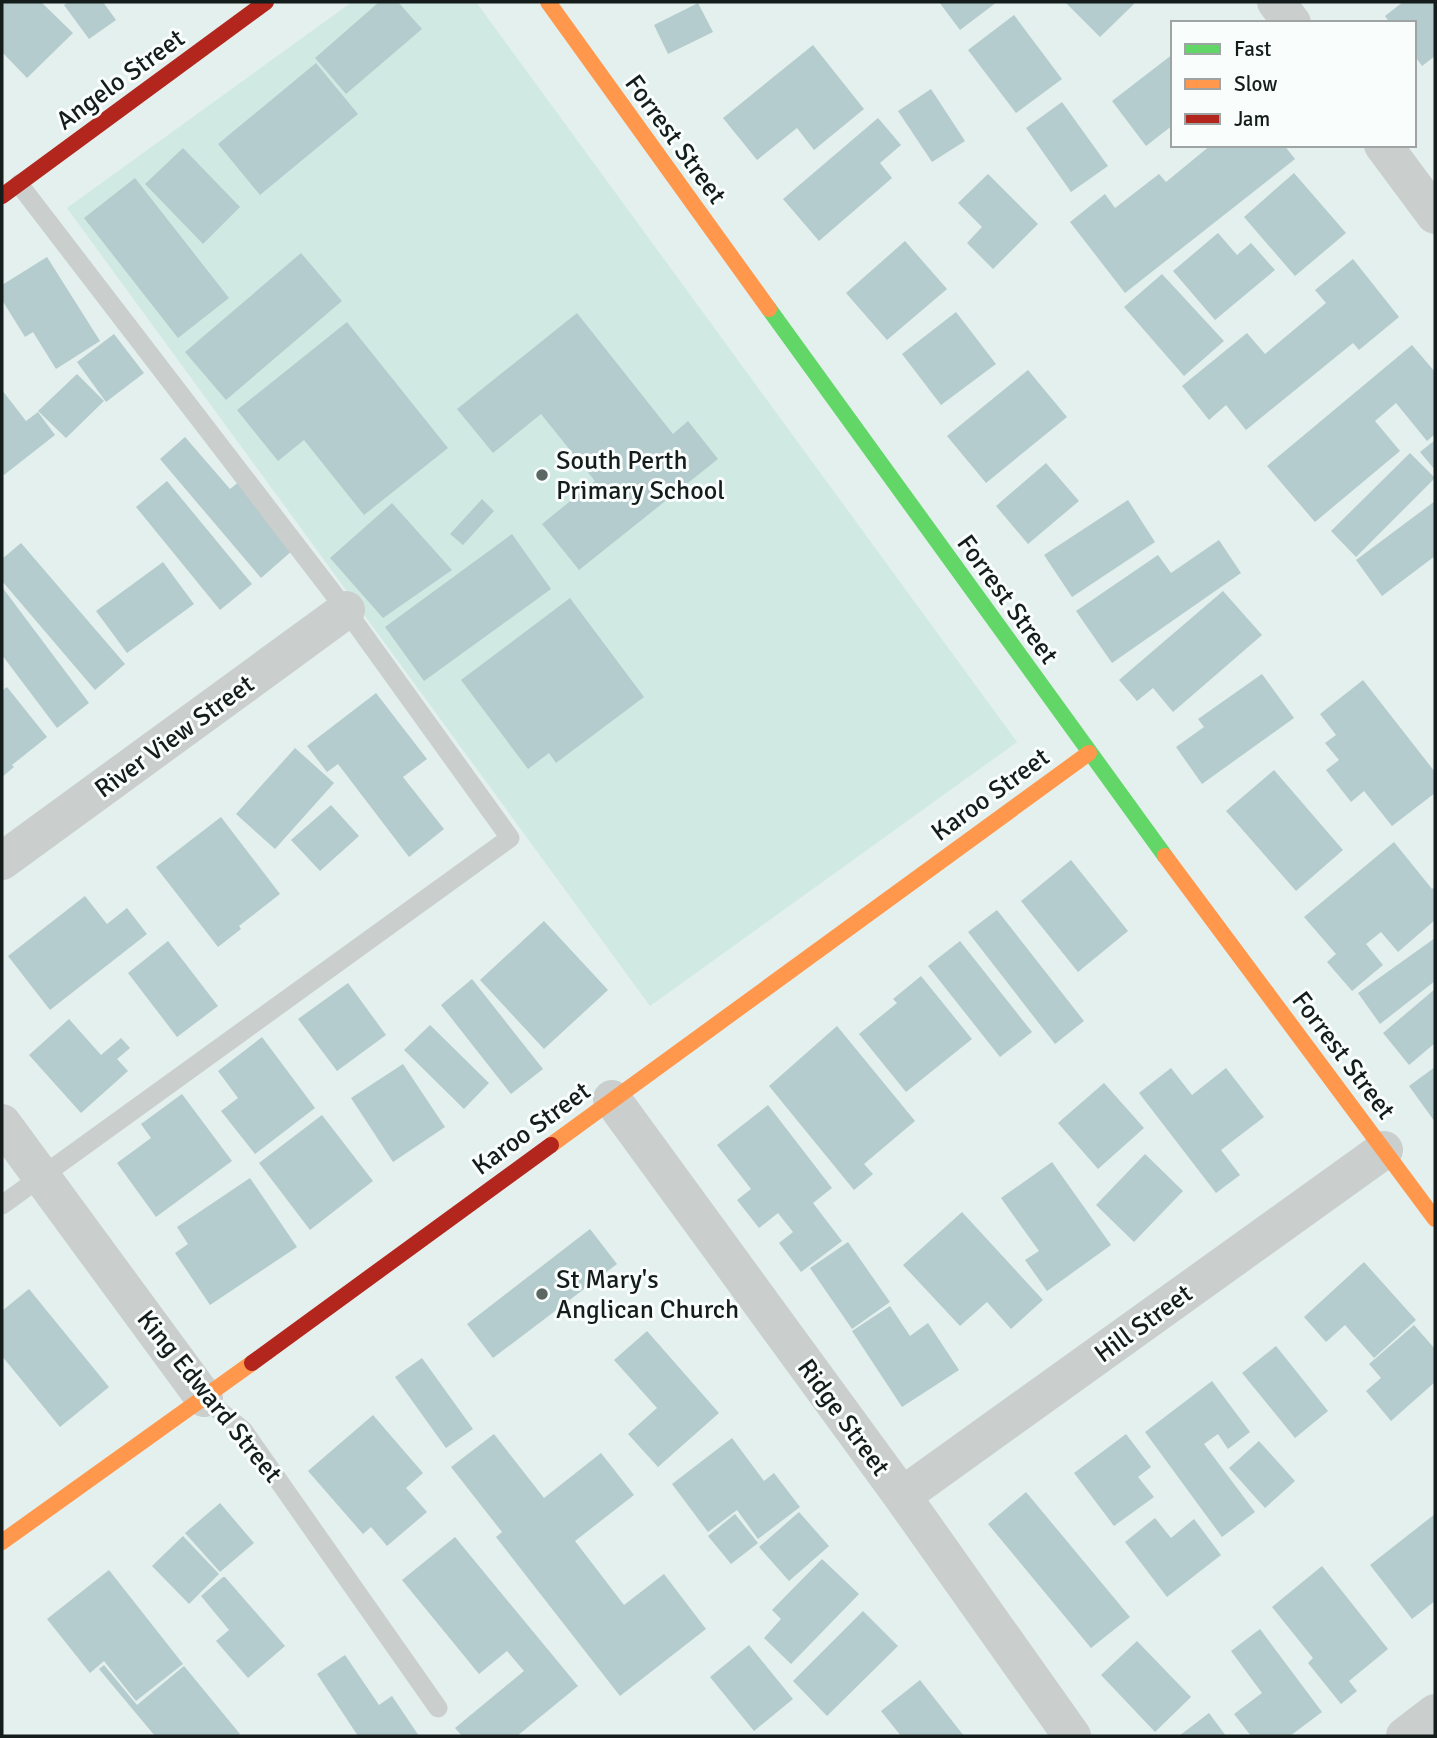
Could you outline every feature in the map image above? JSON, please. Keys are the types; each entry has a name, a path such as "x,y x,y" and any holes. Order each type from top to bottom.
{"street":[{"name":"Angelo Street","path":"2,196 266,2"},
{"name":"Forrest Street","path":"548,2 1089,753 1435,1219"},
{"path":"1276,2 1290,21"},
{"path":"1384,147 1435,215"},
{"name":"River View Street","path":"2,862 346,610"},
{"name":"Karoo Street","path":"2,1542 204,1398 1089,753"},
{"name":"Ridge Street","path":"612,1099 902,1496 1072,1736"},
{"name":"King Edward Street","path":"2,1123 204,1398"},
{"name":"Hill Street","path":"902,1496 1384,1150"},
{"path":"1405,1736 1435,1713"}],"lane":[{"path":"2,1205 510,838 346,610 19,184"},
{"name":"King Edward Street","path":"204,1398 243,1430 438,1708"}],"shaded area":[{"name":"South Perth Primary School","path":"352,2 476,2 1017,742 650,1006 67,208"}],"building":[{"path":"2,2 41,2 73,33 27,78 2,52"},
{"path":"68,2 103,2 116,20 89,39 64,5"},
{"path":"379,2 398,2 422,29 346,94 315,58"},
{"path":"939,2 997,2 960,30"},
{"path":"1065,2 1136,2 1100,37"},
{"path":"1403,2 1435,2 1435,56 1422,66 1416,58 1416,21 1389,21 1385,16"},
{"path":"698,3 713,32 668,54 654,25"},
{"path":"1014,15 1062,79 1016,113 968,50"},
{"path":"813,45 864,109 814,150 797,128 757,160 723,118"},
{"path":"1171,56 1171,127 1146,146 1112,101"},
{"path":"316,63 358,114 260,195 218,144"},
{"path":"931,89 965,141 932,162 898,111"},
{"path":"1062,102 1108,166 1071,192 1026,128"},
{"path":"878,118 901,145 880,163 892,178 819,241 783,199"},
{"path":"1209,147 1286,147 1295,159 1125,293 1070,222 1105,194 1115,208 1159,174 1166,182"},
{"path":"183,148 240,207 203,244 145,184"},
{"path":"1294,173 1346,233 1295,276 1244,217"},
{"path":"988,174 1038,224 993,269 967,243 982,227 958,203"},
{"path":"135,178 229,298 178,338 84,218"},
{"path":"1218,233 1237,255 1251,243 1275,270 1215,320 1173,271"},
{"path":"905,241 947,289 887,340 846,293"},
{"path":"301,253 342,301 226,400 185,352"},
{"path":"47,257 100,341 56,369 33,332 25,337 2,300 2,285"},
{"path":"1353,259 1399,317 1359,350 1353,343 1246,430 1226,405 1209,420 1182,386 1247,333 1265,354 1326,303 1315,290"},
{"path":"1162,274 1224,341 1184,376 1124,307"},
{"path":"956,312 996,364 941,405 902,354"},
{"path":"577,313 673,434 688,421 718,459 579,570 542,524 595,481 541,414 493,453 457,409"},
{"path":"347,322 448,448 364,515 304,440 278,461 237,410"},
{"path":"114,334 144,373 106,402 77,362"},
{"path":"1412,345 1435,372 1435,434 1427,441 1396,403 1375,421 1400,451 1315,522 1267,466"},
{"path":"1028,370 1067,417 986,483 947,436"},
{"path":"77,374 104,401 66,438 38,411"},
{"path":"2,390 26,421 38,412 55,435 4,475 2,472"},
{"path":"185,437 230,489 245,477 301,543 261,578 160,459"},
{"path":"1435,440 1435,470 1420,452"},
{"path":"1410,453 1435,478 1356,557 1331,531"},
{"path":"1046,463 1079,501 1028,544 996,506"},
{"path":"167,481 252,584 220,610 136,507"},
{"path":"482,499 494,511 463,545 450,534"},
{"path":"1128,500 1155,542 1072,597 1044,555"},
{"path":"1435,501 1435,556 1382,596 1356,560"},
{"path":"392,503 452,570 383,618 330,558"},
{"path":"512,534 551,589 424,681 385,627"},
{"path":"1219,540 1241,573 1112,663 1076,611 1158,555 1171,573"},
{"path":"21,543 125,664 95,690 2,581 2,559"},
{"path":"163,562 194,604 127,653 96,611"},
{"path":"2,587 89,703 57,728 2,655"},
{"path":"1223,591 1262,635 1173,712 1153,688 1137,701 1119,680"},
{"path":"570,598 644,697 556,763 549,753 528,769 461,680"},
{"path":"1262,674 1294,718 1202,784 1176,747 1204,727 1198,719"},
{"path":"1363,680 1435,772 1435,793 1392,826 1364,791 1351,802 1326,770 1339,760 1325,743 1336,735 1320,714"},
{"path":"7,687 47,737 12,765 14,767 2,777 2,691"},
{"path":"376,693 427,759 403,777 444,829 409,857 338,764 327,772 307,746"},
{"path":"295,748 334,783 275,849 236,814"},
{"path":"1274,770 1343,850 1296,891 1226,811"},
{"path":"331,805 359,836 320,871 291,840"},
{"path":"221,817 280,894 239,926 241,929 218,947 156,867"},
{"path":"1394,842 1432,889 1435,886 1435,920 1398,952 1381,932 1366,944 1383,965 1352,991 1327,962 1336,954 1304,917"},
{"path":"1071,860 1128,931 1078,972 1021,901"},
{"path":"85,896 107,924 127,908 147,934 50,1010 8,956"},
{"path":"997,910 1084,1021 1055,1044 968,932"},
{"path":"544,921 608,990 544,1049 480,980"},
{"path":"1435,938 1435,981 1380,1024 1358,993"},
{"path":"168,941 218,1006 177,1037 128,973"},
{"path":"960,941 1032,1032 1000,1057 928,966"},
{"path":"921,976 972,1039 906,1092 859,1034 897,1003 893,999"},
{"path":"472,979 543,1069 511,1094 441,1005"},
{"path":"348,983 386,1035 337,1071 298,1019"},
{"path":"1435,989 1435,1043 1409,1065 1383,1033"},
{"path":"69,1019 101,1055 121,1038 130,1048 117,1059 128,1071 81,1113 29,1055"},
{"path":"430,1025 489,1083 464,1109 404,1050"},
{"path":"837,1026 915,1121 864,1164 873,1174 854,1190 769,1086"},
{"path":"262,1037 315,1108 255,1154 221,1111 238,1098 218,1071"},
{"path":"403,1064 445,1127 393,1162 351,1098"},
{"path":"1435,1067 1435,1122 1409,1086"},
{"path":"1171,1068 1192,1095 1226,1068 1264,1117 1221,1150 1240,1175 1216,1193 1139,1093"},
{"path":"1104,1083 1144,1128 1098,1169 1058,1123"},
{"path":"182,1094 232,1161 156,1217 117,1163 151,1138 141,1124"},
{"path":"768,1105 832,1188 813,1203 842,1241 801,1272 779,1243 793,1232 778,1213 759,1228 737,1200 751,1189 717,1145"},
{"path":"322,1115 373,1181 310,1230 259,1163"},
{"path":"1145,1154 1183,1191 1134,1242 1096,1205"},
{"path":"1052,1162 1111,1245 1047,1291 1025,1260 1039,1251 1001,1198"},
{"path":"250,1178 297,1247 210,1305 175,1253 188,1244 177,1227"},
{"path":"962,1212 1043,1300 1011,1329 987,1302 960,1326 903,1265"},
{"name":"St Mary's Anglican Church","path":"590,1229 617,1264 493,1358 467,1324"},
{"path":"848,1242 890,1302 852,1329 810,1268"},
{"path":"1364,1262 1416,1320 1374,1358 1345,1325 1326,1342 1304,1317"},
{"path":"29,1289 109,1387 60,1427 2,1356 2,1311"},
{"path":"890,1306 910,1336 928,1323 959,1370 902,1407 852,1331"},
{"path":"1414,1325 1435,1349 1435,1382 1391,1421 1366,1391 1381,1378 1369,1364"},
{"path":"647,1331 719,1413 658,1467 628,1434 657,1408 614,1360"},
{"path":"1276,1346 1328,1411 1295,1438 1242,1373"},
{"path":"422,1358 473,1429 446,1448 395,1377"},
{"path":"1212,1381 1250,1432 1228,1449 1218,1434 1204,1444 1255,1512 1222,1537 1145,1432"},
{"path":"373,1415 423,1473 406,1488 427,1512 387,1546 371,1527 363,1534 308,1471"},
{"path":"494,1434 544,1498 601,1453 634,1495 575,1541 624,1605 664,1574 706,1629 620,1696 496,1537 502,1532 451,1467"},
{"path":"1126,1434 1151,1467 1138,1477 1154,1497 1114,1526 1074,1473"},
{"path":"732,1438 764,1481 774,1473 800,1507 758,1539 737,1510 708,1532 672,1484"},
{"path":"1259,1441 1295,1481 1265,1508 1229,1468"},
{"path":"1026,1492 1130,1617 1091,1648 988,1524"},
{"path":"220,1503 254,1543 220,1572 185,1533"},
{"path":"799,1512 829,1546 789,1581 759,1547"},
{"path":"735,1514 758,1543 731,1564 708,1536"},
{"path":"1435,1514 1435,1601 1412,1619 1370,1565"},
{"path":"1155,1518 1171,1538 1194,1519 1221,1555 1167,1597 1125,1542"},
{"path":"183,1536 219,1574 189,1604 152,1566"},
{"path":"455,1537 578,1686 517,1736 462,1736 455,1728 524,1671 507,1651 479,1674 402,1580"},
{"path":"822,1559 859,1594 791,1664 764,1638 781,1619 772,1610"},
{"path":"1322,1566 1388,1649 1349,1681 1357,1691 1341,1704 1308,1663 1313,1658 1272,1607"},
{"path":"109,1570 183,1664 136,1701 104,1661 90,1673 47,1619"},
{"path":"223,1577 285,1646 248,1678 216,1641 229,1630 201,1596"},
{"path":"863,1611 898,1646 827,1716 793,1681"},
{"path":"1260,1629 1322,1712 1290,1736 1251,1736 1234,1714 1262,1693 1231,1651"},
{"path":"1137,1641 1191,1697 1155,1732 1101,1675"},
{"path":"749,1645 793,1699 754,1731 710,1677"},
{"path":"345,1655 379,1705 392,1696 419,1736 358,1736 317,1674"},
{"path":"104,1665 137,1705 184,1666 240,1734 155,1736 99,1669"},
{"path":"920,1680 964,1736 901,1736 881,1711"},
{"path":"1209,1713 1226,1736 1179,1736"}],"traffic: fast":[{"path":"769,309 1165,856"}],"traffic: slow":[{"path":"548,2 769,309"},
{"path":"551,1145 1089,753"},
{"path":"1165,856 1435,1219"},
{"path":"2,1542 252,1363"}],"traffic: jam":[{"path":"2,196 266,2"},
{"path":"252,1363 551,1145"}],"place":[{"name":"South Perth Primary School","path":"542,475"},
{"name":"St Mary's Anglican Church","path":"542,1294"}]}
